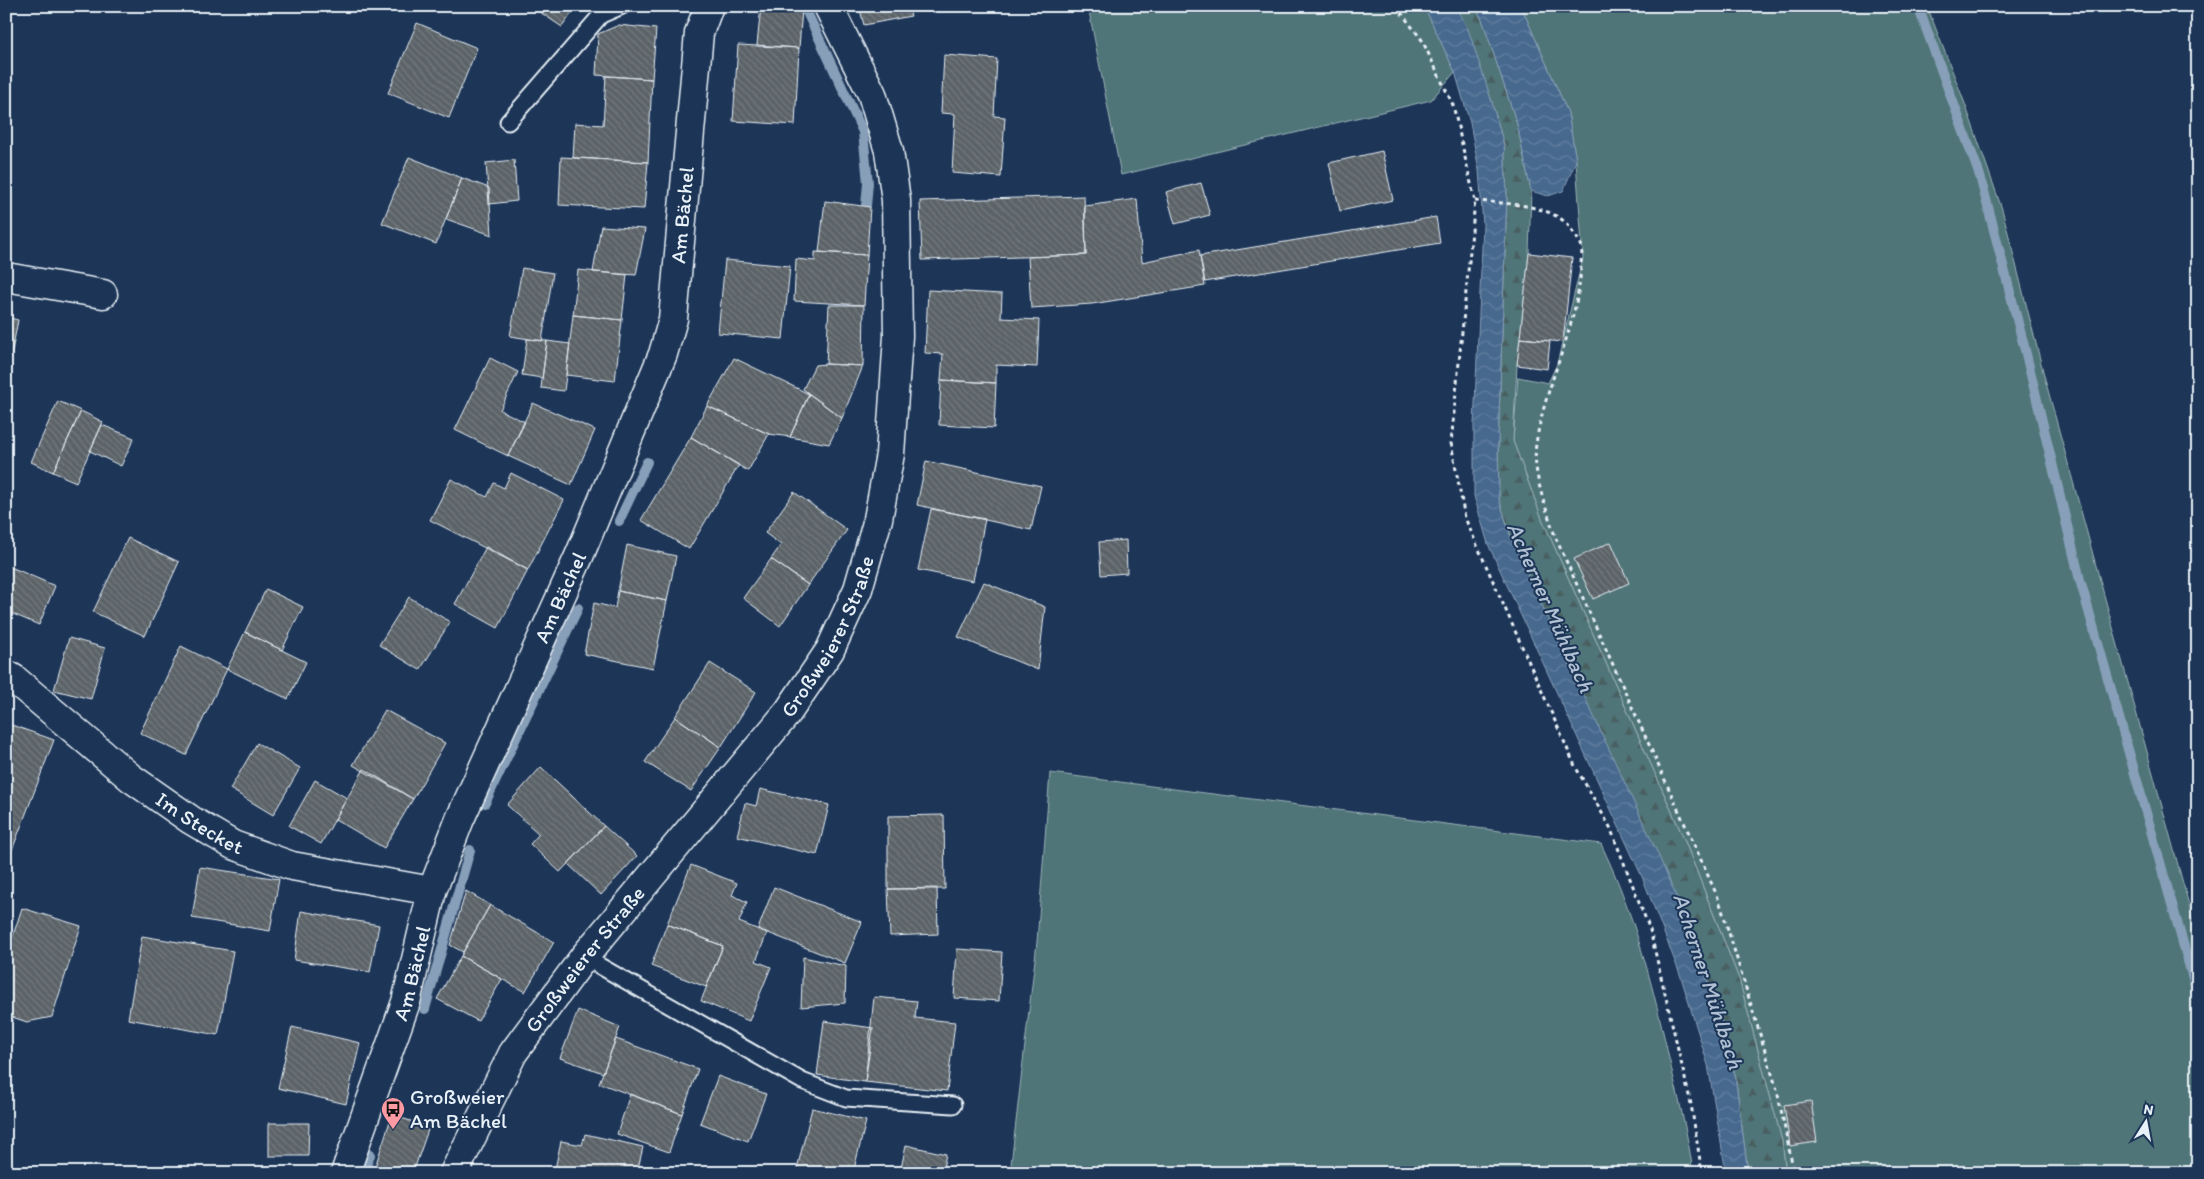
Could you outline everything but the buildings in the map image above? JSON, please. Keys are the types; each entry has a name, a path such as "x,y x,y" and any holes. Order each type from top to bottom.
{"street":[{"name":"Am Bächel","path":"346,1173 406,1002 432,891 460,819 580,554 663,354 673,318 699,33 709,6"},
{"name":"Großweierer Straße","path":"454,1173 513,1053 584,957 788,712 830,650 858,589 878,519 890,454 898,336 896,200 889,151 872,94 828,6"},
{"path":"6,277 102,294"},
{"name":"Im Stecket","path":"6,674 131,778 191,820 233,844 292,866 432,891"}],"lane":[{"path":"508,122 601,15 622,6"},
{"path":"584,957 802,1081 846,1098 953,1105"}],"path":[{"path":"1396,6 1422,40 1453,105 1475,201 1451,443 1465,518 1576,766 1610,827 1650,930 1691,1104 1702,1173"},
{"path":"1475,201 1514,204 1548,212 1566,223 1582,246 1580,284 1572,325 1546,397 1536,446 1539,485 1555,536 1719,900 1777,1090 1794,1173"}],"green space":[{"path":"1088,6 1424,6 1455,72 1431,100 1121,175"},
{"path":"1455,6 1475,6 1482,19 1517,124 1531,191 1529,253 1517,365 1513,441 1542,519 1684,839 1739,979 1782,1141 1786,1173 1748,1173 1735,1075 1721,1021 1690,928 1512,541 1499,499 1498,445 1507,194 1504,145 1491,99"},
{"path":"1521,6 1927,6 1964,101 2002,209 2046,383 2198,938 2198,1173 1786,1173 1782,1141 1739,979 1684,839 1542,519 1513,441 1518,377 1548,383 1557,364 1583,258 1576,161 1568,113"},
{"path":"1050,773 1601,844 1623,895 1648,973 1682,1113 1693,1173 1010,1173 1037,942"}],"water":[{"path":"1424,6 1455,6 1468,29 1504,145 1507,194 1498,445 1499,499 1512,541 1657,852 1690,928 1721,1021 1735,1075 1748,1173 1726,1173 1708,1065 1681,977 1643,879 1488,544 1474,496 1474,425 1483,225 1479,170 1470,123 1455,72"},
{"path":"1475,6 1521,6 1568,113 1576,161 1563,191 1548,196 1531,191 1517,124 1482,19"}],"waterway":[{"path":"804,6 863,132 868,183 866,206"},
{"path":"1918,6 1980,176 2026,354 2080,580 2198,996"},
{"path":"619,521 647,462"},
{"path":"485,803 578,608"},
{"path":"425,1009 470,850"},
{"path":"364,1173 370,1155"}],"place":[{"name":"Großweier Am Bächel","path":"393,1130"}],"water label":[{"name":"Acherner Mühlbach","path":"1551,607"},
{"name":"Acherner Mühlbach","path":"1709,981"}]}
